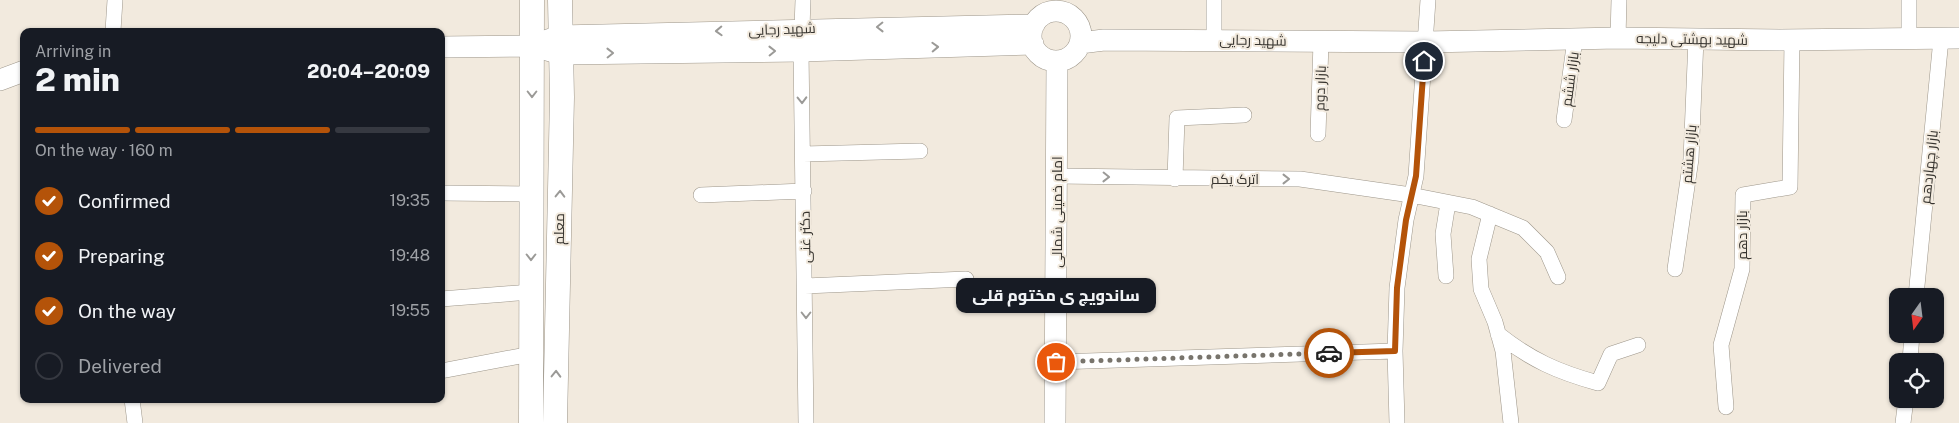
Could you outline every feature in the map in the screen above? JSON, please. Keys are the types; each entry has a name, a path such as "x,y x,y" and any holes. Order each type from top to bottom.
{"main road":[{"name":"معلم","path":"531,423 532,0"},
{"name":"معلم","path":"555,423 561,45 560,0"},
{"path":"1057,6 1074,18 1081,34 1080,42 1072,56 1057,61 1046,59 1038,53 1033,34 1040,17 1057,6"},
{"name":"شهید رجایی","path":"445,47 561,45 802,28 1033,34"},
{"name":"شهید رجایی","path":"561,45 802,51 1033,34"},
{"name":"شهید بهشتی دلیجه","path":"1426,42 1618,38 1792,40 1950,38"},
{"name":"شهید رجایی","path":"1080,42 1214,39 1426,42"},
{"name":"امام خمینی شمالی","path":"1055,423 1057,61"},
{"path":"0,80 20,72"}],"street":[{"path":"113,28 115,0"},
{"path":"802,28 803,0"},
{"path":"1214,0 1214,39"},
{"path":"1397,423 1395,351 1397,288 1406,220 1416,176 1428,0"},
{"path":"1618,38 1619,0"},
{"path":"1909,0 1909,39"},
{"name":"بازار چهاردهم","path":"1917,288 1950,38"},
{"name":"بازار ششم","path":"1564,120 1575,39"},
{"name":"بازار هشتم","path":"1675,269 1691,159 1696,39"},
{"name":"بازار دهم","path":"1726,407 1721,345 1742,269 1743,195 1790,187 1792,40"},
{"name":"بازار دوم","path":"1318,134 1322,42"},
{"name":"دکتر غنی","path":"802,51 806,423"},
{"path":"1175,178 1177,118 1244,114"},
{"path":"803,154 920,151"},
{"name":"اترک یکم","path":"1057,176 1300,179 1412,195 1472,207 1523,228 1547,252 1558,277"},
{"path":"701,195 804,191"},
{"path":"445,193 532,194"},
{"path":"1446,276 1443,234 1448,203"},
{"path":"1490,214 1479,259 1481,289 1503,350 1511,423"},
{"path":"806,286 966,279"},
{"path":"445,299 531,292"},
{"path":"1498,334 1517,349 1559,372 1598,383 1611,354 1638,345"},
{"path":"1056,362 1395,351"},
{"path":"445,370 531,354"},
{"path":"132,403 135,423"},
{"path":"1903,423 1905,408"}],"way so far":[{"path":"1056,362 1329,353"}],"place":[{"name":"ساندویچ ی مختوم قلی","path":"1056,362"}],"route":[{"path":"1329,353 1395,351 1397,288 1406,220 1416,176 1424,61"}]}
